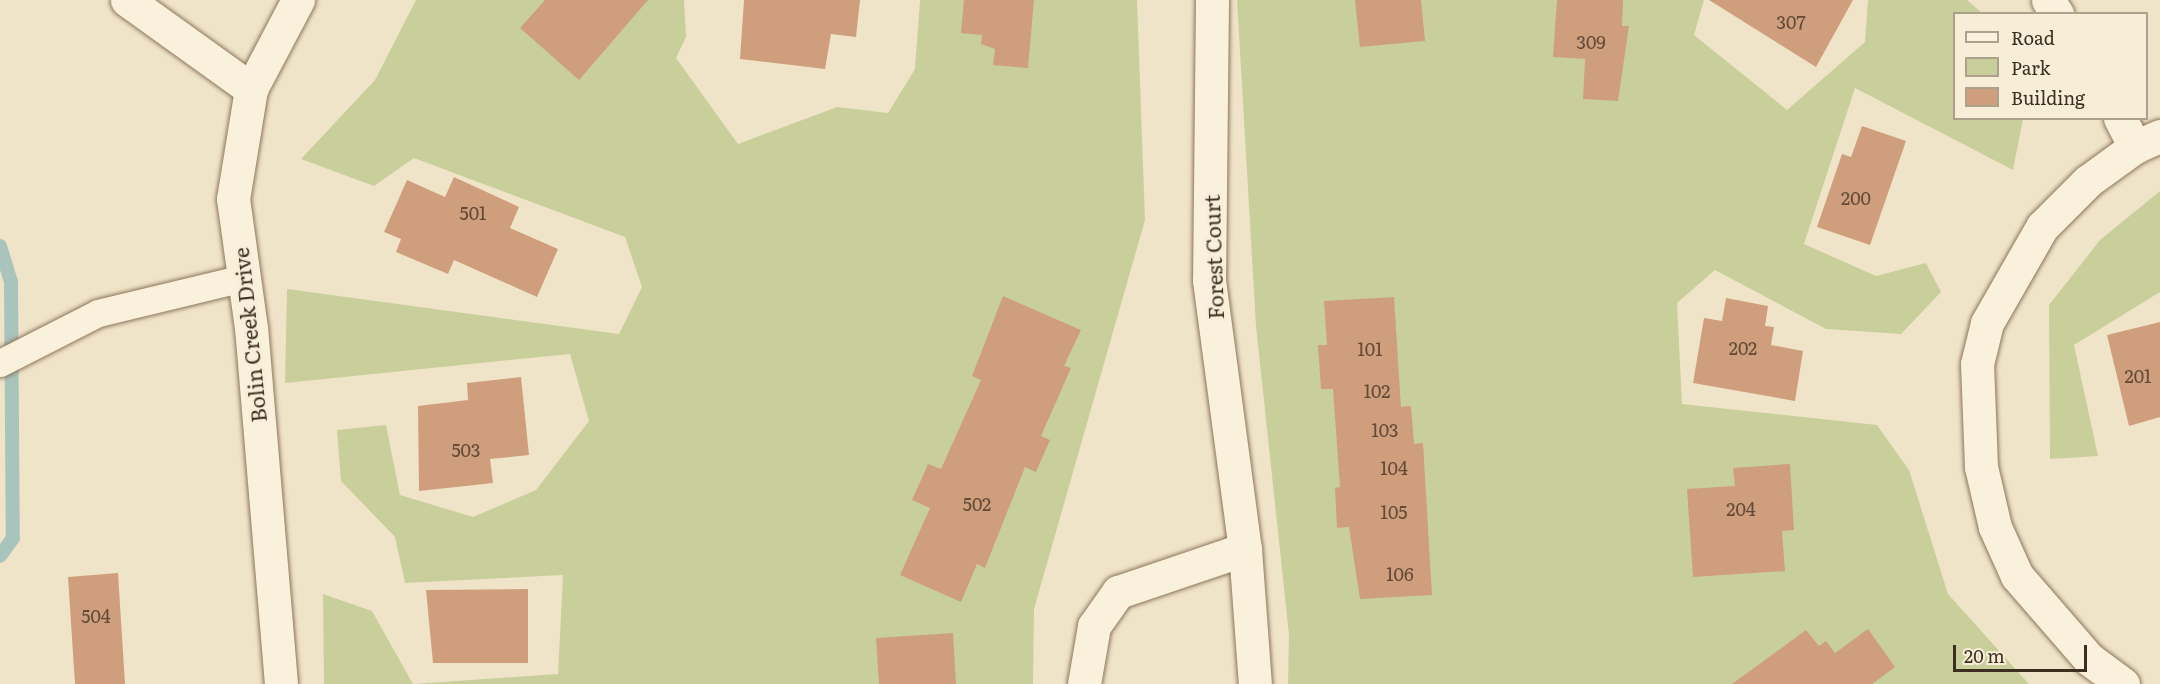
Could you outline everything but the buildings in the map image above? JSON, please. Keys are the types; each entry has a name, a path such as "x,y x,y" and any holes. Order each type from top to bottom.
{"street":[{"path":"127,0 251,89"},
{"name":"Bolin Creek Drive","path":"281,684 244,278 233,199 251,89 298,0"},
{"name":"Forest Court","path":"1212,0 1209,280 1245,549 1255,684"},
{"path":"2122,120 2148,142 2088,181 2043,227 1987,323 1977,364 1981,466 1995,527 2017,576 2088,659 2124,684"},
{"path":"1083,684 1094,626 1118,592 1245,549"}],"lane":[{"path":"0,363 98,313 244,278"}],"green space":[{"path":"416,0 684,0 686,37 676,58 738,144 837,107 888,113 915,69 920,0 1137,0 1145,220 1034,609 1033,684 413,684 558,674 563,575 405,583 395,537 341,481 337,430 386,425 400,495 473,517 536,490 589,421 570,354 285,383 287,289 619,334 642,287 625,237 414,158 374,186 301,159 375,80"},
{"path":"1237,0 1704,0 1694,35 1787,110 1865,42 1868,0 1967,0 1981,12 1953,12 1953,120 2023,120 2013,170 1855,88 1804,244 1876,276 1926,263 1941,292 1901,334 1826,329 1715,270 1677,303 1682,404 1877,425 1909,470 1948,594 2029,684 1288,684 1289,635 1256,326"},
{"path":"2160,191 2160,292 2074,345 2098,456 2050,459 2049,305 2100,240"},
{"path":"323,594 372,611 413,684 324,684"}],"waterway":[{"path":"0,246 11,282 13,538 0,556"}]}
